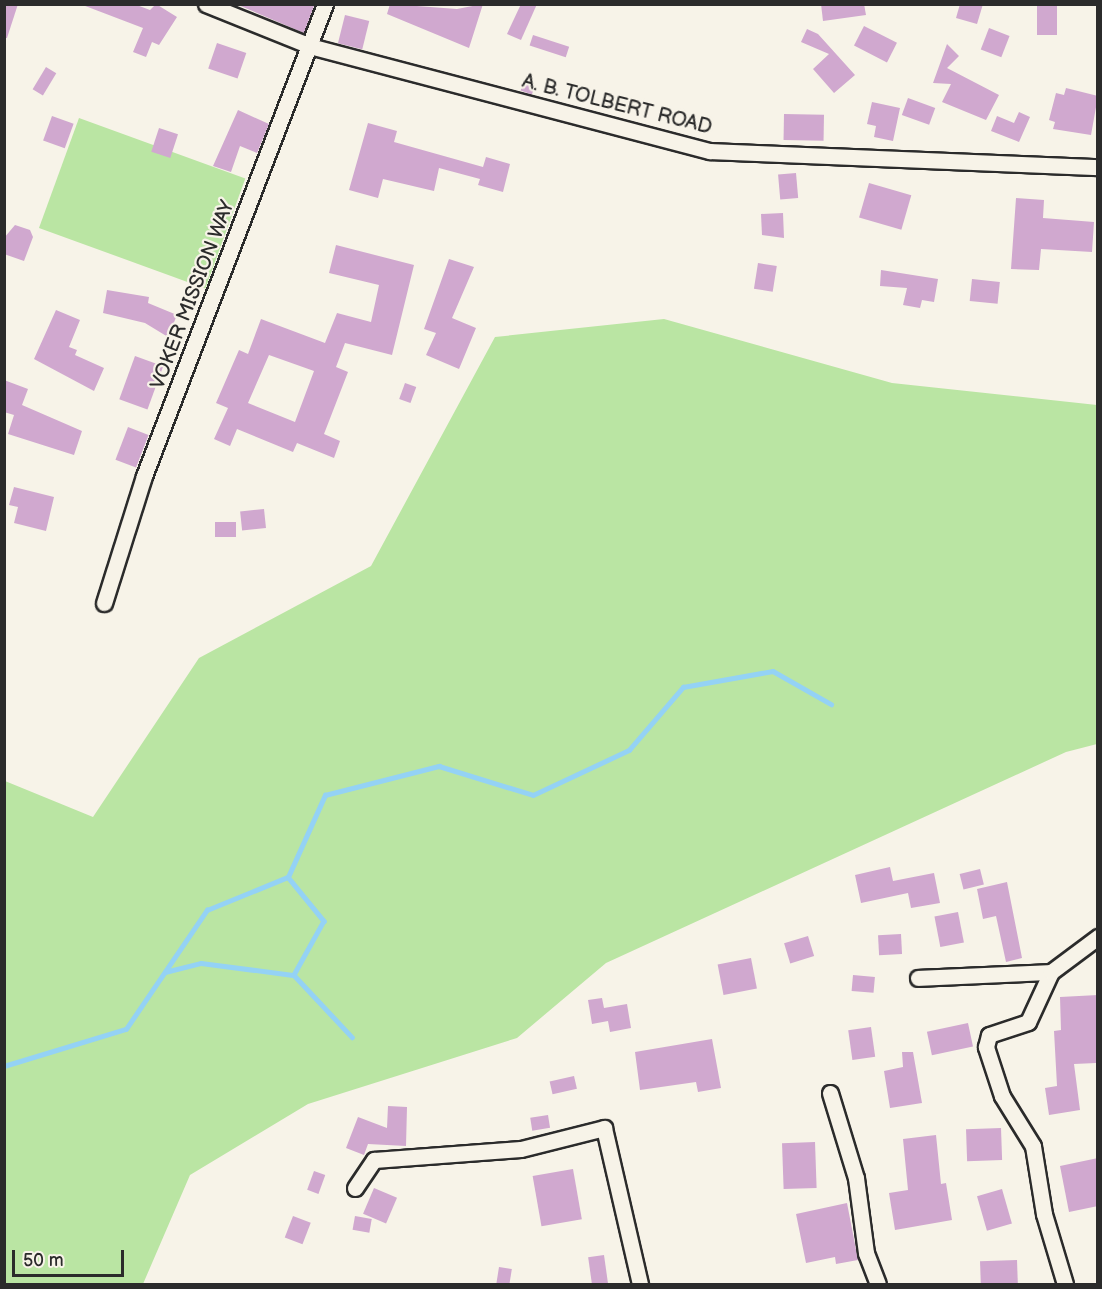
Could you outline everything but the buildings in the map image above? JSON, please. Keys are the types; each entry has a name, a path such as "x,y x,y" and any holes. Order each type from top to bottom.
{"street":[{"name":"A. B. TOLBERT ROAD","path":"206,4 313,47 629,133 710,151 1098,167"},
{"name":"VOKER MISSION WAY","path":"104,603 144,476 313,47 325,4"},
{"path":"1065,1284 1044,1214 1033,1146 1002,1096 986,1047 989,1035 1028,1022 1052,972 1098,937"},
{"path":"918,978 1052,972"},
{"path":"830,1093 856,1178 866,1253 878,1284"},
{"path":"355,1188 374,1160 520,1149 604,1128 640,1284"}],"green space":[{"path":"79,118 245,179 205,288 39,228"},
{"path":"664,319 892,383 1097,405 1097,744 1066,752 606,963 517,1038 308,1104 190,1175 143,1284 5,1284 5,781 93,817 199,658 371,566 495,337"}],"waterway":[{"path":"4,1066 126,1029 207,910 288,877 325,795 439,766 533,795 629,750 683,687 773,671 831,704"},
{"path":"288,877 324,921 294,975"},
{"path":"165,972 201,963 294,975 352,1037"}]}
